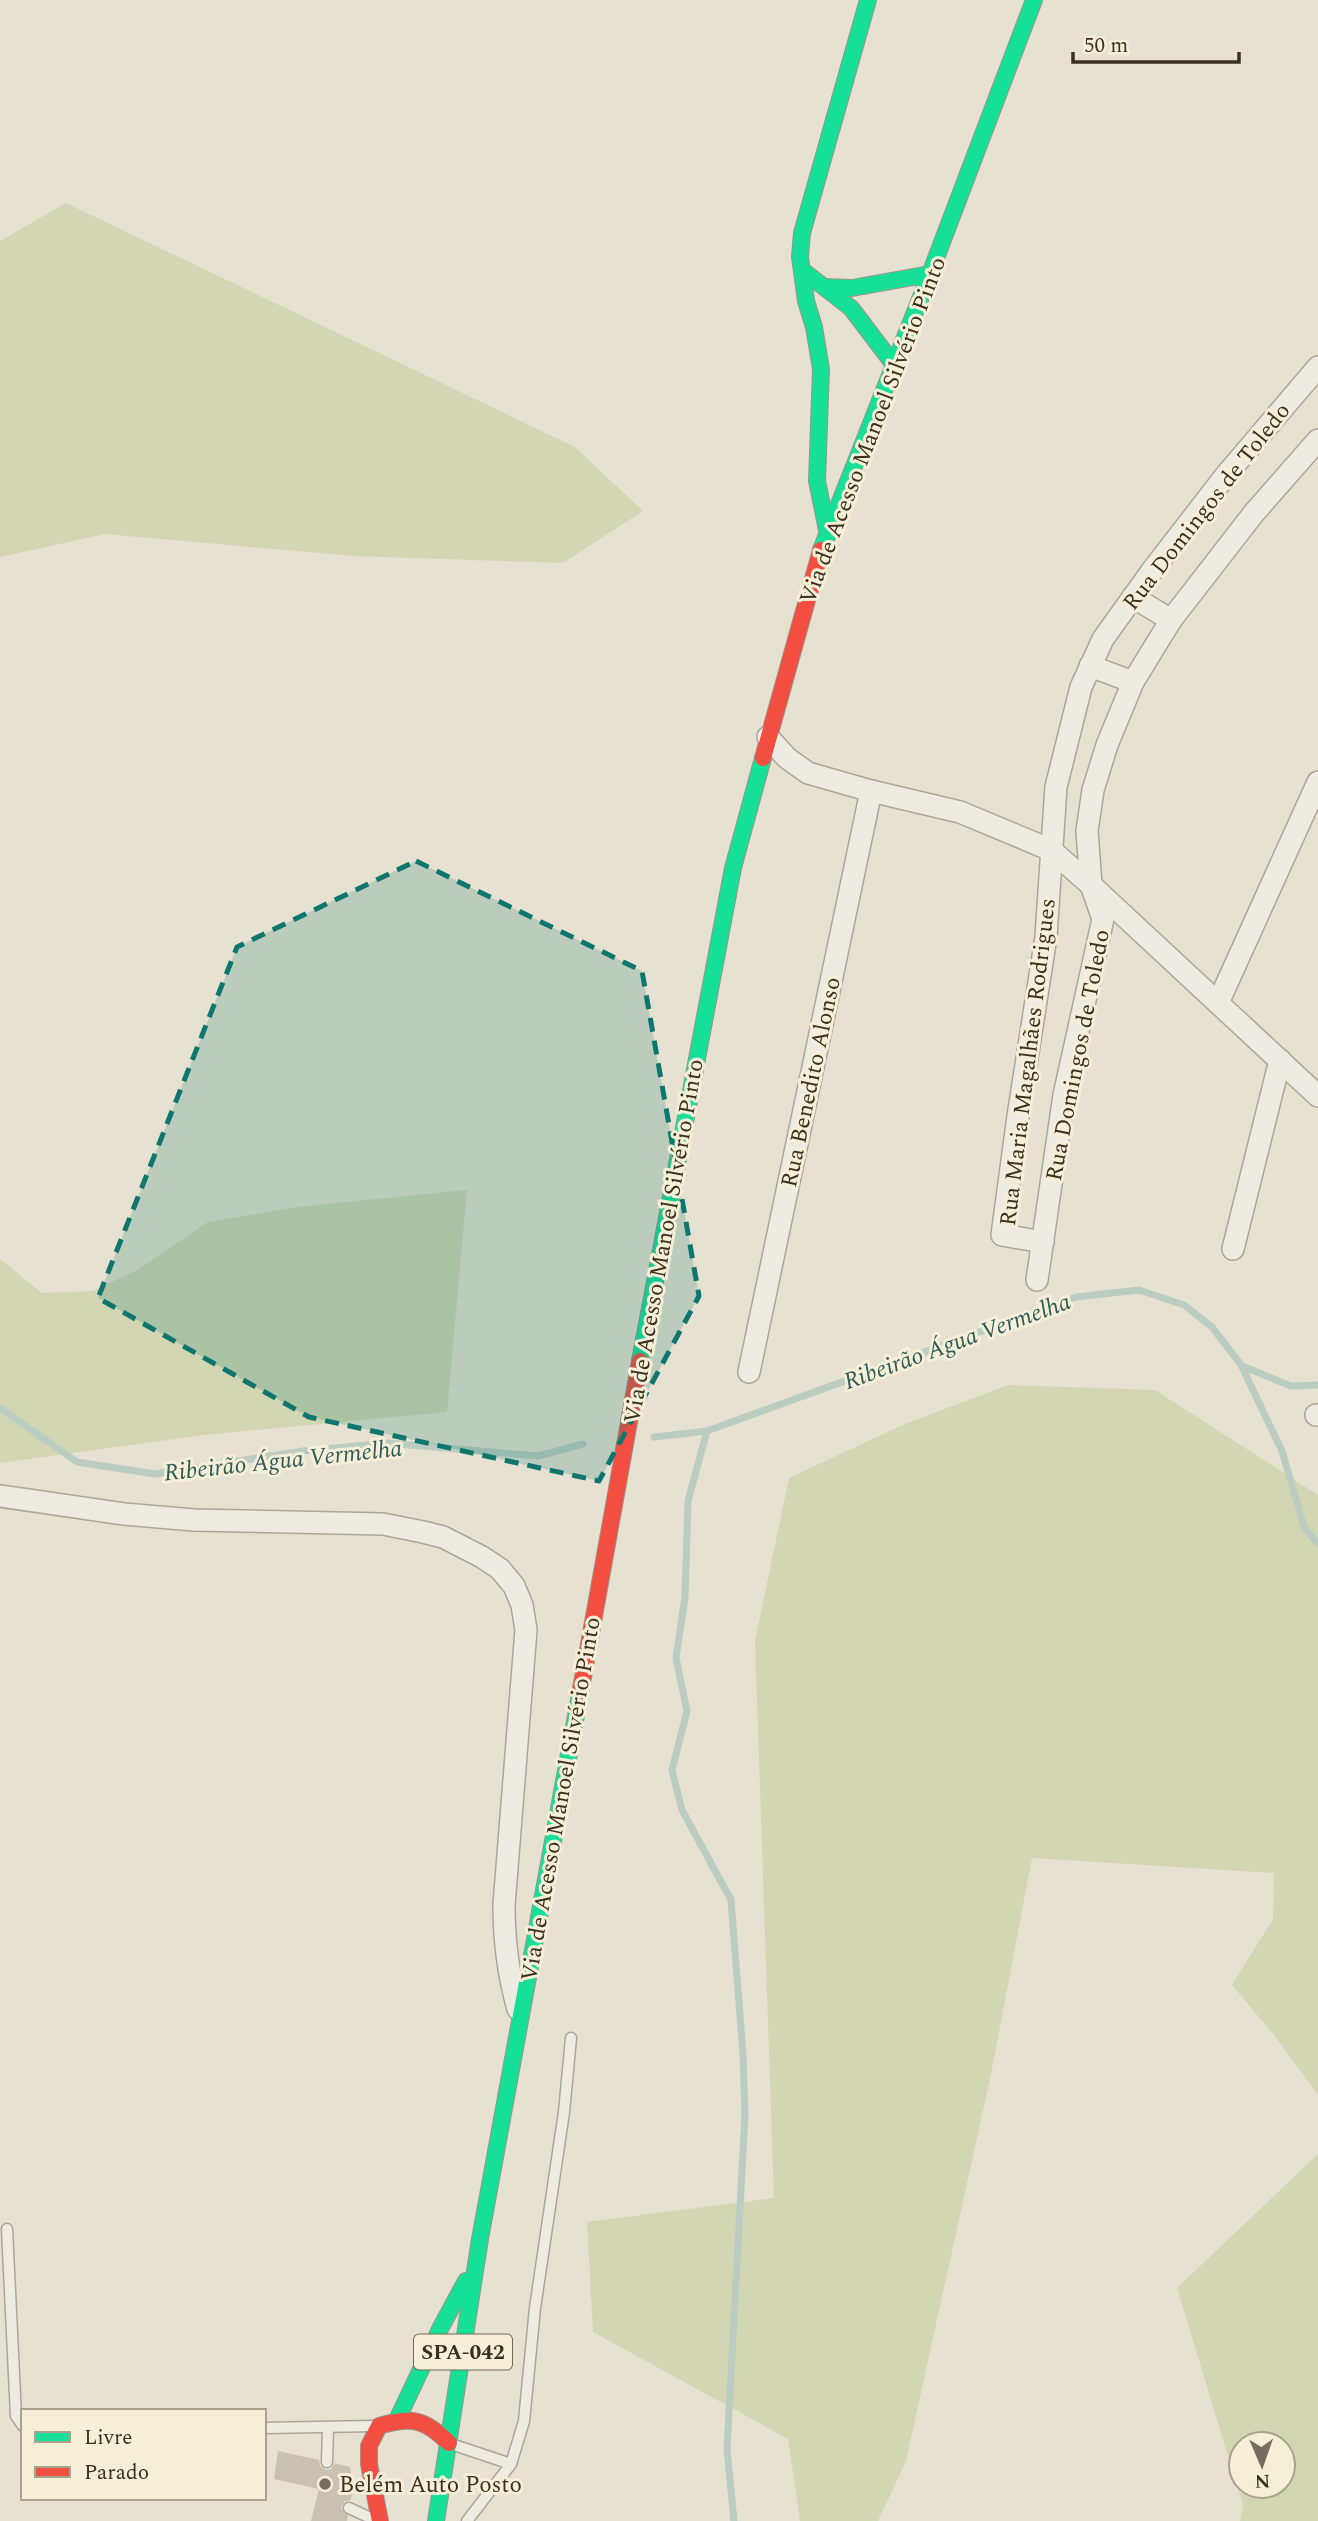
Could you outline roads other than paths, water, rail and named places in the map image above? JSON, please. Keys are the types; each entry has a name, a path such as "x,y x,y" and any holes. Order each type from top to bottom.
{"main road":[{"path":"828,535 817,481 821,361 806,301 802,270 802,233 868,0"},
{"name":"Via de Acesso Manoel Silvério Pinto","path":"436,2521 477,2260 520,2018 733,868 816,563 895,366 1034,0"},
{"path":"802,270 851,308 895,366"},
{"path":"825,287 852,288 930,274"},
{"path":"397,2420 441,2327 477,2260"},
{"path":"379,2521 369,2463 369,2446 379,2426 397,2420 414,2419 432,2426 449,2443"}],"street":[{"name":"Rua Domingos de Toledo","path":"1051,850 1056,787 1066,740 1081,687 1103,639 1226,475 1318,367"},
{"name":"Rua Domingos de Toledo","path":"1037,1280 1064,1095 1103,919 1091,884 1087,831 1093,790 1107,746 1133,682 1171,620 1254,513 1318,440"},
{"path":"1133,597 1171,620"},
{"path":"1090,666 1133,682"},
{"path":"768,737 787,758 808,773 871,792 960,812 1051,850 1318,1096"},
{"path":"1218,1003 1318,782"},
{"name":"Rua Benedito Alonso","path":"749,1372 871,792"},
{"name":"Rua Maria Magalhães Rodrigues","path":"1043,1242 1002,1235 1046,937 1051,850"},
{"path":"1233,1249 1280,1060"},
{"path":"0,1496 124,1514 194,1520 383,1524 443,1537 500,1569 518,1595 526,1630 504,1905 504,1940 509,1979 520,2018"}],"lane":[{"path":"467,2521 511,2464 524,2421 535,2308 564,2112 571,2038"},
{"path":"6,2229 16,2416 21,2423"},
{"path":"266,2428 379,2426"},
{"path":"327,2462 328,2428"},
{"path":"449,2443 511,2464"},
{"path":"349,2508 379,2521"}],"waterway":[{"name":"Ribeirão Água Vermelha","path":"654,1437 707,1431 1076,1297 1139,1290 1184,1305 1212,1327 1242,1366 1291,1386 1318,1385"},
{"path":"1242,1367 1282,1451 1304,1527 1318,1544"},
{"name":"Ribeirão Água Vermelha","path":"0,1408 77,1462 155,1474 303,1451 387,1443 538,1456 583,1444"},
{"path":"707,1431 688,1501 685,1597 676,1658 687,1711 672,1770 682,1810 731,1900 745,2115 727,2449 734,2521"}],"place":[{"name":"Belém Auto Posto","path":"325,2484"}]}
